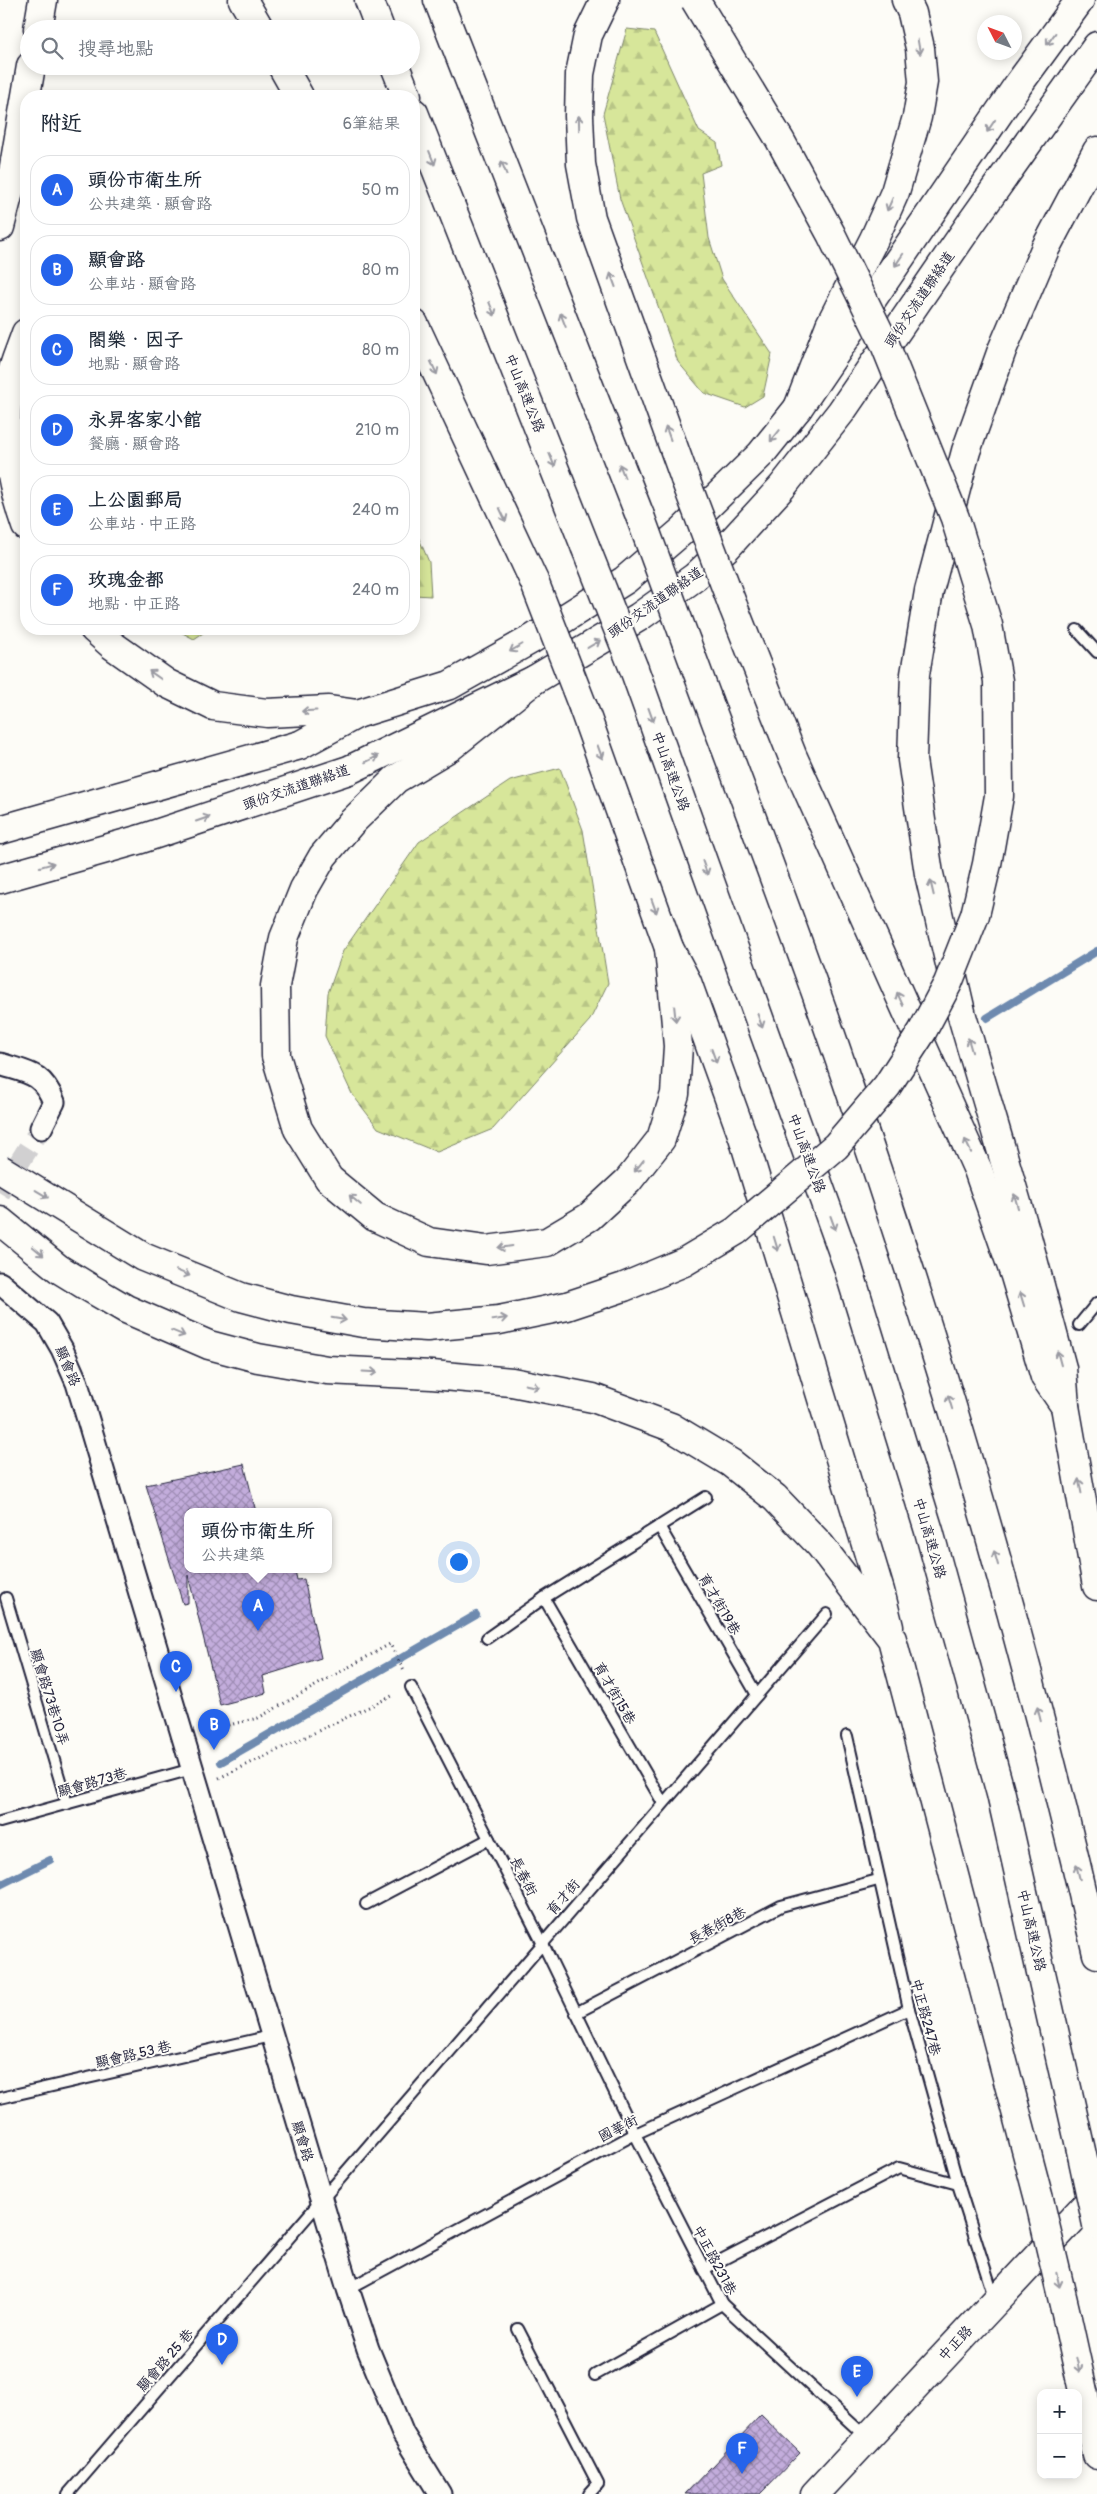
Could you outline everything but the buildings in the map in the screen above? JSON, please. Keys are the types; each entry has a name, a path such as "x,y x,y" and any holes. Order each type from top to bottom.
{"main road":[{"path":"40,20 43,0"},
{"path":"243,0 255,20"},
{"path":"369,0 377,20"},
{"path":"438,0 640,516 839,1058 914,1285 978,1495 1036,1702 1097,1954"},
{"path":"605,0 588,35 580,74 581,164 591,218 685,479 796,764 978,1170 1015,1276 1045,1377 1065,1406"},
{"path":"0,1169 144,1257 241,1297 291,1310 363,1323 427,1327 500,1320 567,1306 624,1287 684,1262 736,1231 836,1146 887,1086 922,1032 948,983 975,916 987,864 999,796 998,681 988,625 955,518 884,342 831,234 780,140 695,0"},
{"path":"798,408 830,325 895,192 917,117 924,82 920,48 912,13 906,0"},
{"path":"0,830 300,745 357,714 450,686 532,639 625,580 681,532 761,454 798,408 1018,85 1080,0"},
{"name":"頭份交流道聯絡道","path":"0,878 141,840 349,770 534,680 639,617 695,577 726,548 782,488 841,412 1097,46"},
{"path":"27,90 29,75"},
{"path":"287,75 296,90"},
{"path":"399,75 405,90"},
{"name":"中山高速公路","path":"420,128 634,669 847,1264 929,1531 1001,1794 1097,2225"},
{"path":"0,227 11,184 20,131"},
{"path":"1091,161 1045,249 1002,350 966,451 929,590 916,674 912,760 929,874 959,1007 1027,1237 1062,1368 1065,1406 1097,1586"},
{"path":"420,337 534,581 583,706 669,948 687,982 744,1137 880,1591 1039,2199 1097,2455"},
{"path":"20,351 10,381 6,440 15,496 20,510"},
{"path":"101,635 112,645 166,682 213,706 267,713 329,710 357,714"},
{"path":"534,680 450,747 396,779 351,823 323,856 304,889 284,938 275,986 276,1056 298,1129 329,1179 375,1217 429,1242 486,1250 547,1242 589,1217 628,1181 661,1139 675,1094 678,1046 669,948"},
{"path":"0,1221 60,1269 90,1288 126,1309 209,1345 258,1358 327,1370 432,1375 512,1382 593,1398 671,1427 731,1463 775,1498 820,1545 892,1639"},
{"name":"中正路","path":"815,2494 1097,2193"}],"street":[{"path":"0,1064 36,1076 48,1087 54,1102 41,1128"},
{"name":"顯會路","path":"0,1283 47,1323 62,1350 76,1383 348,2289 368,2349 403,2434 440,2494"}],"lane":[{"path":"1077,630 1097,652"},
{"path":"1079,1325 1097,1303"},
{"path":"487,1638 544,1598 706,1497"},
{"name":"育才街19巷","path":"659,1526 757,1695"},
{"name":"顯會路73巷10弄","path":"6,1598 67,1804"},
{"name":"育才街15巷","path":"544,1598 663,1802"},
{"name":"育才街","path":"321,2199 827,1614"},
{"name":"長春街","path":"411,1687 542,1942 635,2134"},
{"name":"中正路247巷","path":"847,1736 908,2009 958,2184 995,2301"},
{"name":"顯會路73巷","path":"0,1822 67,1804 195,1779"},
{"path":"366,1904 489,1839"},
{"name":"長春街8巷","path":"576,2014 782,1906 878,1880"},
{"name":"國華街","path":"348,2289 635,2134 908,2009"},
{"name":"顯會路 53 巷","path":"0,2098 271,2036"},
{"name":"中正路231巷","path":"635,2134 722,2304 866,2438"},
{"path":"704,2269 899,2168 958,2184"},
{"name":"顯會路 25 巷","path":"68,2494 321,2199"},
{"path":"595,2375 722,2304"},
{"path":"518,2330 598,2484 589,2494"}],"path":[{"path":"183,1737 258,1718 390,1644 411,1687 195,1779"}],"green space":[{"path":"627,29 654,32 699,131 717,143 721,165 701,173 709,238 722,279 772,354 763,396 745,407 704,393 678,362 620,199 603,114"},
{"path":"420,541 429,562 431,596 420,595"},
{"path":"186,635 200,635 194,639"},
{"path":"560,768 583,830 608,983 590,1020 493,1129 437,1152 378,1128 352,1094 325,1036 328,993 343,951 419,842 510,781"}],"waterway":[{"path":"987,1018 1097,951"},
{"path":"221,1762 476,1615"},
{"path":"0,1885 50,1860"}],"tunnel":[{"path":"0,1193 41,1128"}],"place":[{"name":"頭份市衛生所","path":"258,1631"},
{"name":"閤樂‧因子","path":"176,1692"},
{"name":"顯會路","path":"214,1750"},
{"name":"永昇客家小館","path":"222,2365"},
{"name":"上公園郵局","path":"857,2397"},
{"name":"玫瑰金都","path":"742,2474"}]}
